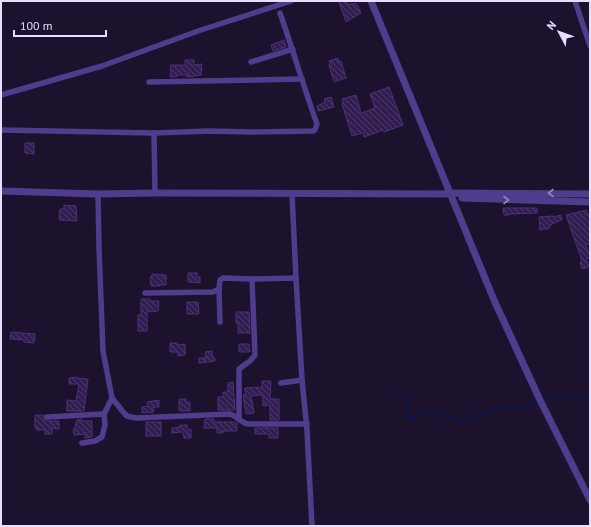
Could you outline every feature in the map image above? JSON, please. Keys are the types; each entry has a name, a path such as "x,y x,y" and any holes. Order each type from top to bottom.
{"street":[{"path":"1,95 102,66 205,29 291,1"},
{"path":"371,1 494,300 532,384 590,500"},
{"path":"575,1 590,46"},
{"path":"1,130 154,133 209,131 313,131 317,127 317,124 280,13"},
{"path":"251,62 293,49"},
{"path":"150,82 302,79"},
{"path":"154,133 155,193"},
{"path":"1,191 98,194 590,194"},
{"path":"98,194 103,351 112,398 122,411 127,416 131,417 230,414 248,424 307,424"},
{"path":"292,194 302,380 307,424 312,526"},
{"path":"572,194 572,201"},
{"path":"450,195 590,202"},
{"path":"220,322 219,289 220,280 223,278 296,278"},
{"path":"239,418 239,369 250,361 255,355 252,279"},
{"path":"145,293 213,292 219,289"},
{"path":"282,383 302,380"},
{"path":"82,443 95,441 102,438 105,425 104,414 112,398"},
{"path":"47,417 104,414"}],"building":[{"path":"347,1 348,5 356,3 361,13 346,22 339,2"},
{"path":"284,40 286,47 273,51 271,45"},
{"path":"338,58 339,62 341,61 346,78 334,82 329,61"},
{"path":"185,60 194,60 194,65 202,64 201,75 187,77 187,75 177,75 177,77 170,77 171,65 185,65"},
{"path":"389,87 403,125 364,137 363,133 352,136 342,104 342,99 356,95 361,113 375,108 370,94"},
{"path":"331,97 334,107 318,111 317,106 325,102 324,99"},
{"path":"25,143 34,143 34,154 25,153"},
{"path":"64,205 76,206 77,221 59,220 60,209 64,209"},
{"path":"503,208 537,208 537,213 504,215"},
{"path":"586,210 590,218 590,244 586,245 590,258 586,259 589,267 582,269 580,262 582,261 566,215"},
{"path":"561,215 562,220 550,225 550,228 540,230 539,217 553,217"},
{"path":"188,273 197,273 197,277 200,277 200,283 188,282"},
{"path":"152,274 166,275 166,285 151,286 150,277 152,277"},
{"path":"141,299 159,301 158,311 147,312 147,331 138,331 138,315 141,315"},
{"path":"187,302 198,302 199,314 187,314"},
{"path":"236,312 249,312 250,333 238,333"},
{"path":"11,332 35,334 34,343 24,342 24,340 10,339"},
{"path":"170,343 177,343 177,345 185,344 185,355 178,356 178,352 170,352"},
{"path":"239,344 249,344 250,352 239,352"},
{"path":"212,351 215,361 199,363 199,358 206,358 205,352"},
{"path":"77,377 88,379 84,411 67,411 67,400 76,401 79,384 69,384 69,378"},
{"path":"262,381 271,381 270,399 279,399 279,420 270,420 270,405 263,406 263,395 251,396 254,413 246,414 243,395 245,395 245,388 262,387"},
{"path":"233,382 235,410 218,410 218,397 223,397 223,392 228,392 228,383"},
{"path":"179,399 186,399 186,402 190,402 190,411 179,411"},
{"path":"159,400 159,407 153,407 154,412 142,413 142,407 148,406 147,402"},
{"path":"35,415 44,415 43,418 45,421 59,421 59,429 52,428 52,434 45,434 45,430 37,430 37,428 35,428"},
{"path":"82,419 82,421 92,421 92,437 85,438 85,434 74,435 73,429 75,429 77,420"},
{"path":"205,419 214,419 214,422 235,422 237,423 237,431 223,431 223,433 217,433 217,428 204,428"},
{"path":"146,422 161,422 161,436 146,436"},
{"path":"180,425 187,425 188,430 191,429 191,438 184,438 183,433 181,432 172,433 172,428 180,427"},
{"path":"255,428 278,428 278,438 269,438 269,434 255,434"}],"waterway":[{"path":"398,390 408,396 405,416 414,420 418,411 429,409 461,422 488,411 513,406 526,406 550,394 578,397 590,396"}]}
